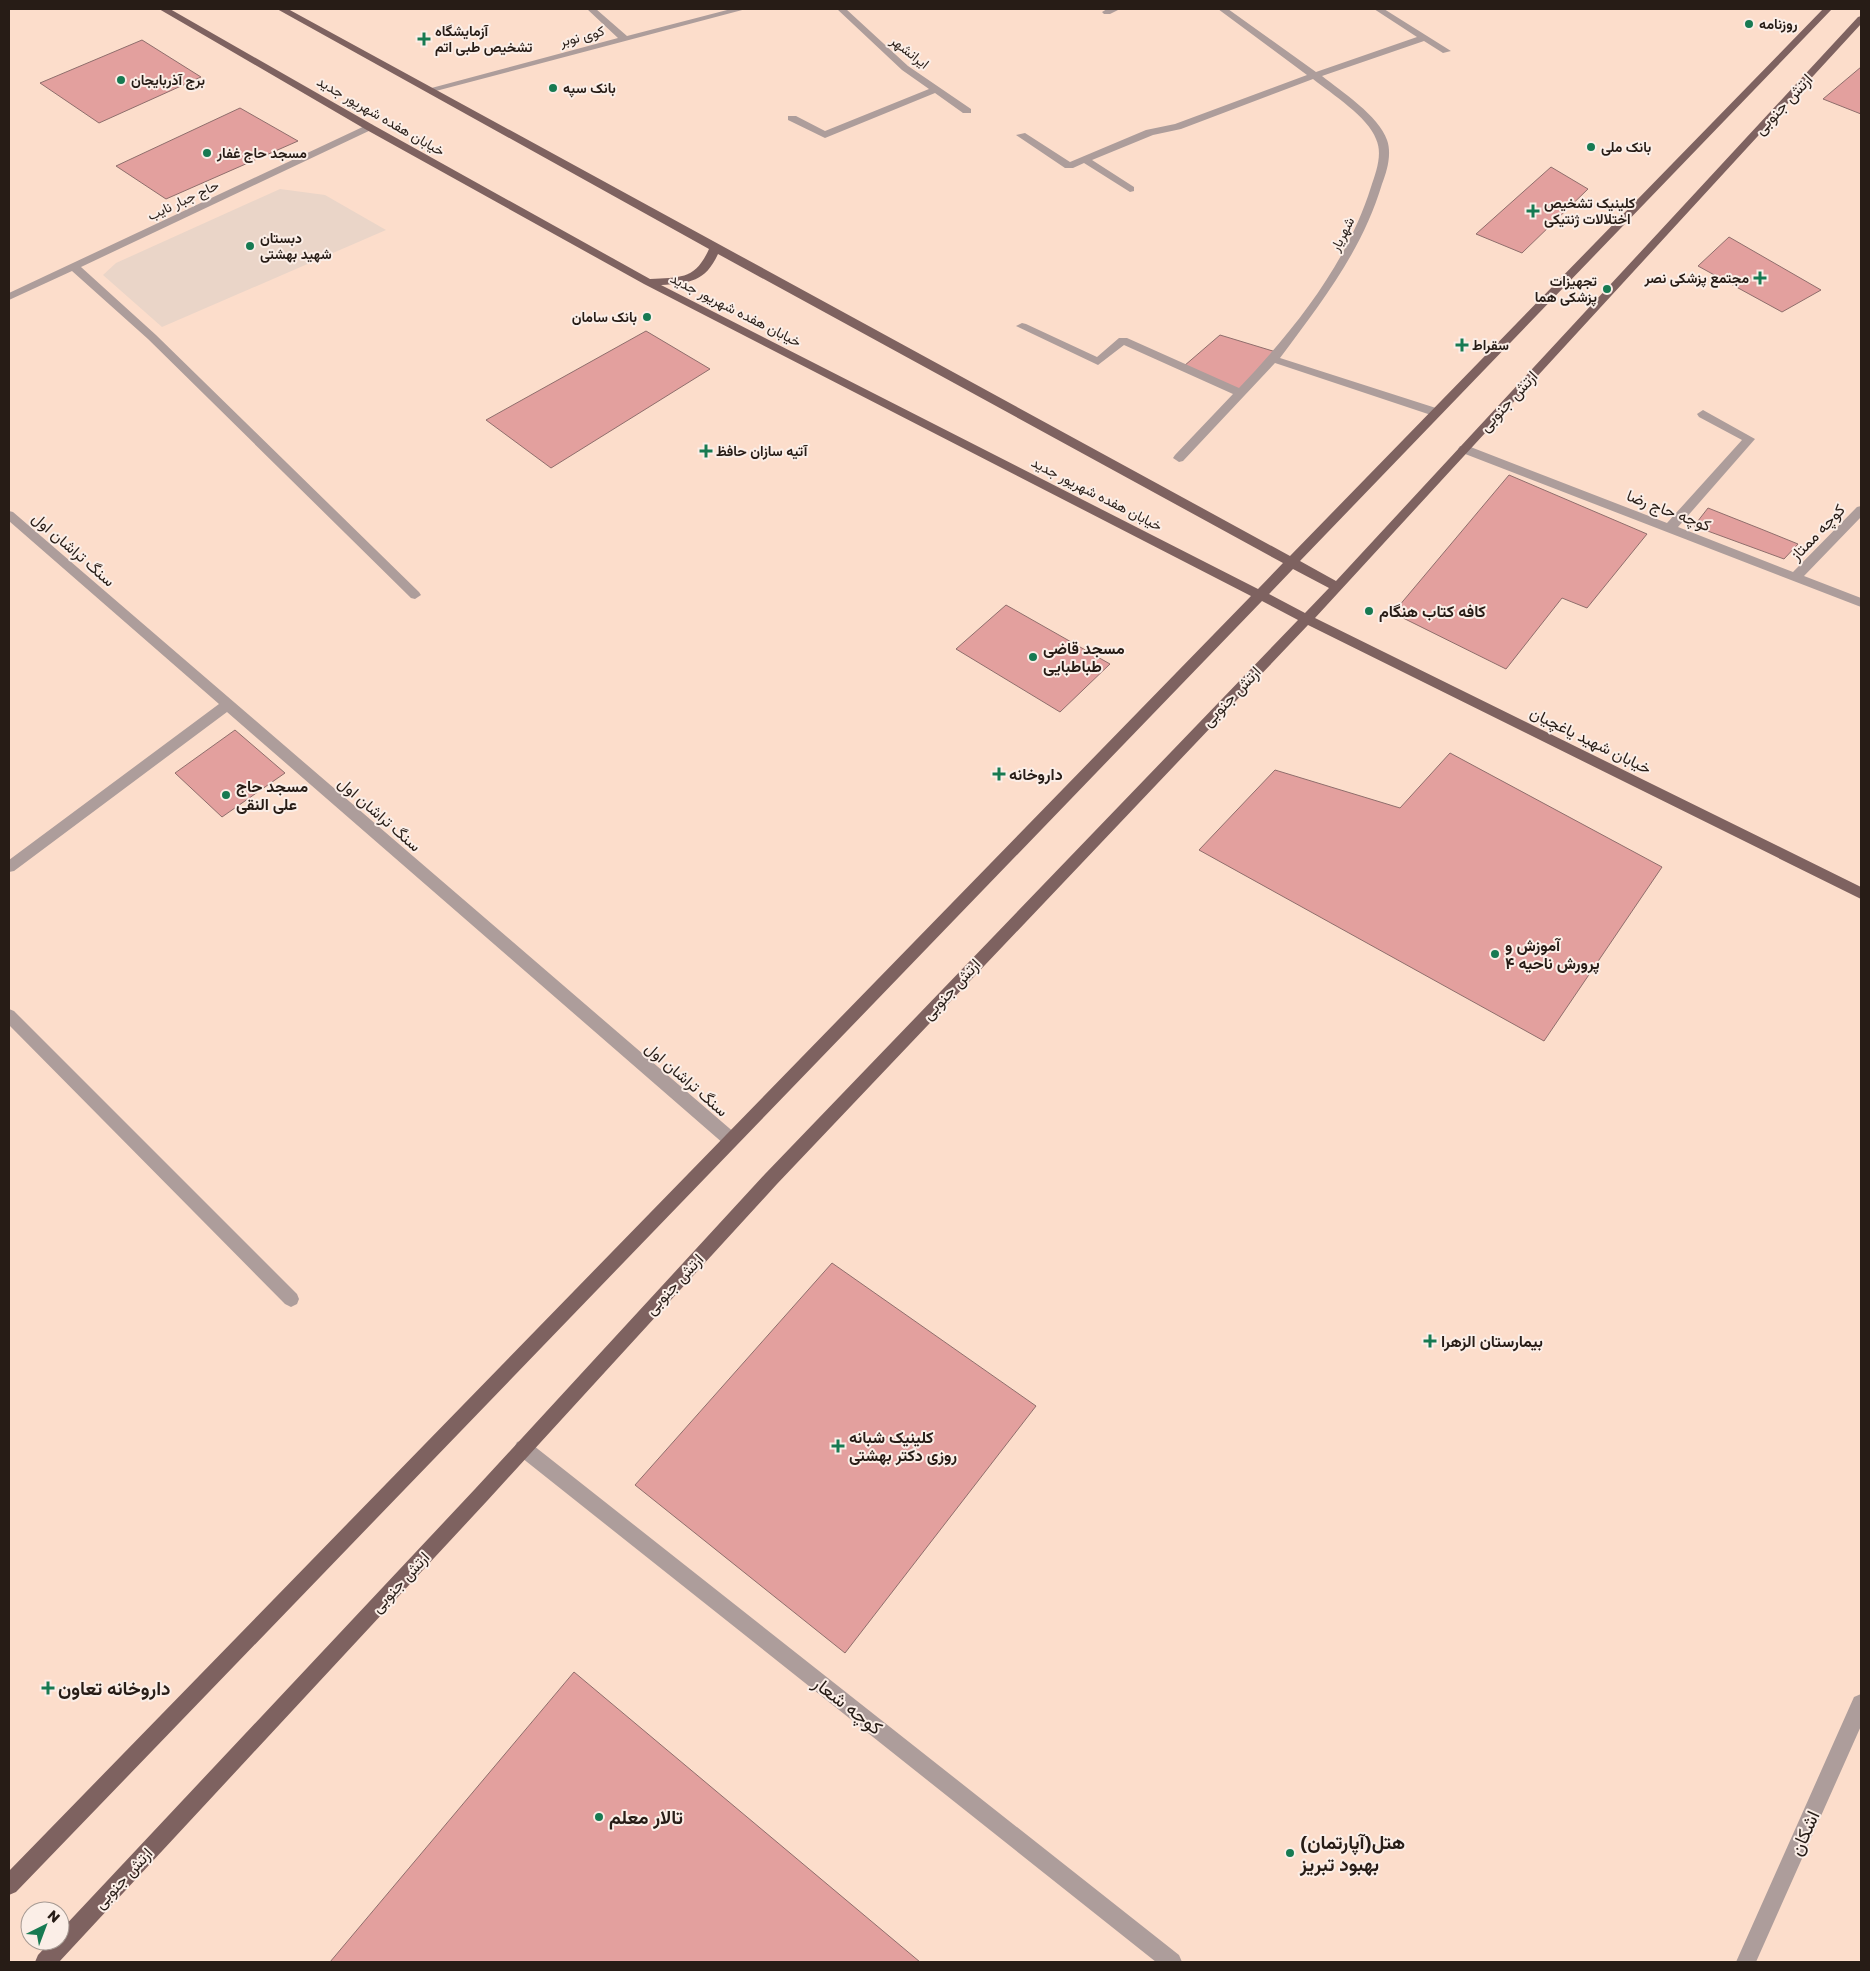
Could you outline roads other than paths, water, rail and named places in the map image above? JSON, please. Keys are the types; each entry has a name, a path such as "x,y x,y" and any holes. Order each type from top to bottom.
{"main road":[{"name":"خیابان هفده شهریور جدید","path":"164,9 369,127 648,282 1305,618"},
{"name":"خیابان هفده شهریور جدید","path":"282,9 714,248 1337,587"},
{"name":"ارتش جنوبی","path":"9,1885 730,1139 1262,595 1435,412 1828,9"},
{"name":"ارتش جنوبی","path":"45,1962 771,1179 1305,618 1337,587 1861,19"},
{"path":"648,282 685,280 706,268 714,248"},
{"name":"خیابان شهید یاغچیان","path":"1305,618 1861,893"}],"street":[{"path":"591,9 625,39"},
{"name":"کوی نوبر","path":"430,90 740,9"},
{"name":"ایرانشهر","path":"841,9 905,68 967,111"},
{"name":"شهریار","path":"1179,458 1273,359 1328,287 1354,246 1372,207 1384,159 1380,136 1360,112 1222,9"},
{"path":"1378,9 1446,51"},
{"path":"1021,135 1069,166 1150,132 1177,127 1313,76 1425,38"},
{"path":"792,118 826,136 937,89"},
{"name":"حاج جبار نایب","path":"11,293 74,267 369,127"},
{"path":"1084,160 1130,189"},
{"path":"74,267 152,337 415,594"},
{"path":"1022,326 1098,362 1123,340 1240,393"},
{"path":"1273,359 1435,412"},
{"path":"1670,528 1749,439 1703,414"},
{"name":"کوچه حاج رضا","path":"1464,449 1861,603"},
{"name":"کوچه ممتاز","path":"1796,577 1861,510"},
{"name":"سنگ تراشان اول","path":"9,515 730,1139"},
{"path":"9,867 227,705"},
{"path":"9,1014 291,1299"},
{"name":"کوچه شعار","path":"523,1448 1172,1962"},
{"name":"اشکان","path":"1746,1962 1861,1704"}],"place":[{"name":"روزنامه","path":"1749,24"},
{"name":"آزمایشگاه تشخیص طبی اتم","path":"424,39"},
{"name":"برج آذربایجان","path":"121,80"},
{"name":"بانک سپه","path":"553,88"},
{"name":"بانک ملی","path":"1591,147"},
{"name":"مسجد حاج غفار","path":"207,153"},
{"name":"کلینیک تشخیص اختلالات ژنتیکی","path":"1533,211"},
{"name":"دبستان شهید بهشتی","path":"250,246"},
{"name":"مجتمع پزشکی نصر","path":"1760,278"},
{"name":"تجهیزات پزشکی هما","path":"1607,289"},
{"name":"بانک سامان","path":"647,317"},
{"name":"سقراط","path":"1462,345"},
{"name":"آتیه سازان حافظ","path":"706,451"},
{"name":"کافه کتاب هنگام","path":"1369,611"},
{"name":"مسجد قاضی طباطبایی","path":"1033,657"},
{"name":"داروخانه","path":"999,774"},
{"name":"مسجد حاج علی النقی","path":"226,795"},
{"name":"آموزش و پرورش ناحیه ۴","path":"1495,954"},
{"name":"بیمارستان الزهرا","path":"1430,1341"},
{"name":"کلینیک شبانه روزی دکتر بهشتی","path":"838,1446"},
{"name":"داروخانه تعاون","path":"48,1688"},
{"name":"تالار معلم","path":"599,1817"},
{"name":"هتل(آپارتمان) بهبود تبریز","path":"1290,1853"}]}
